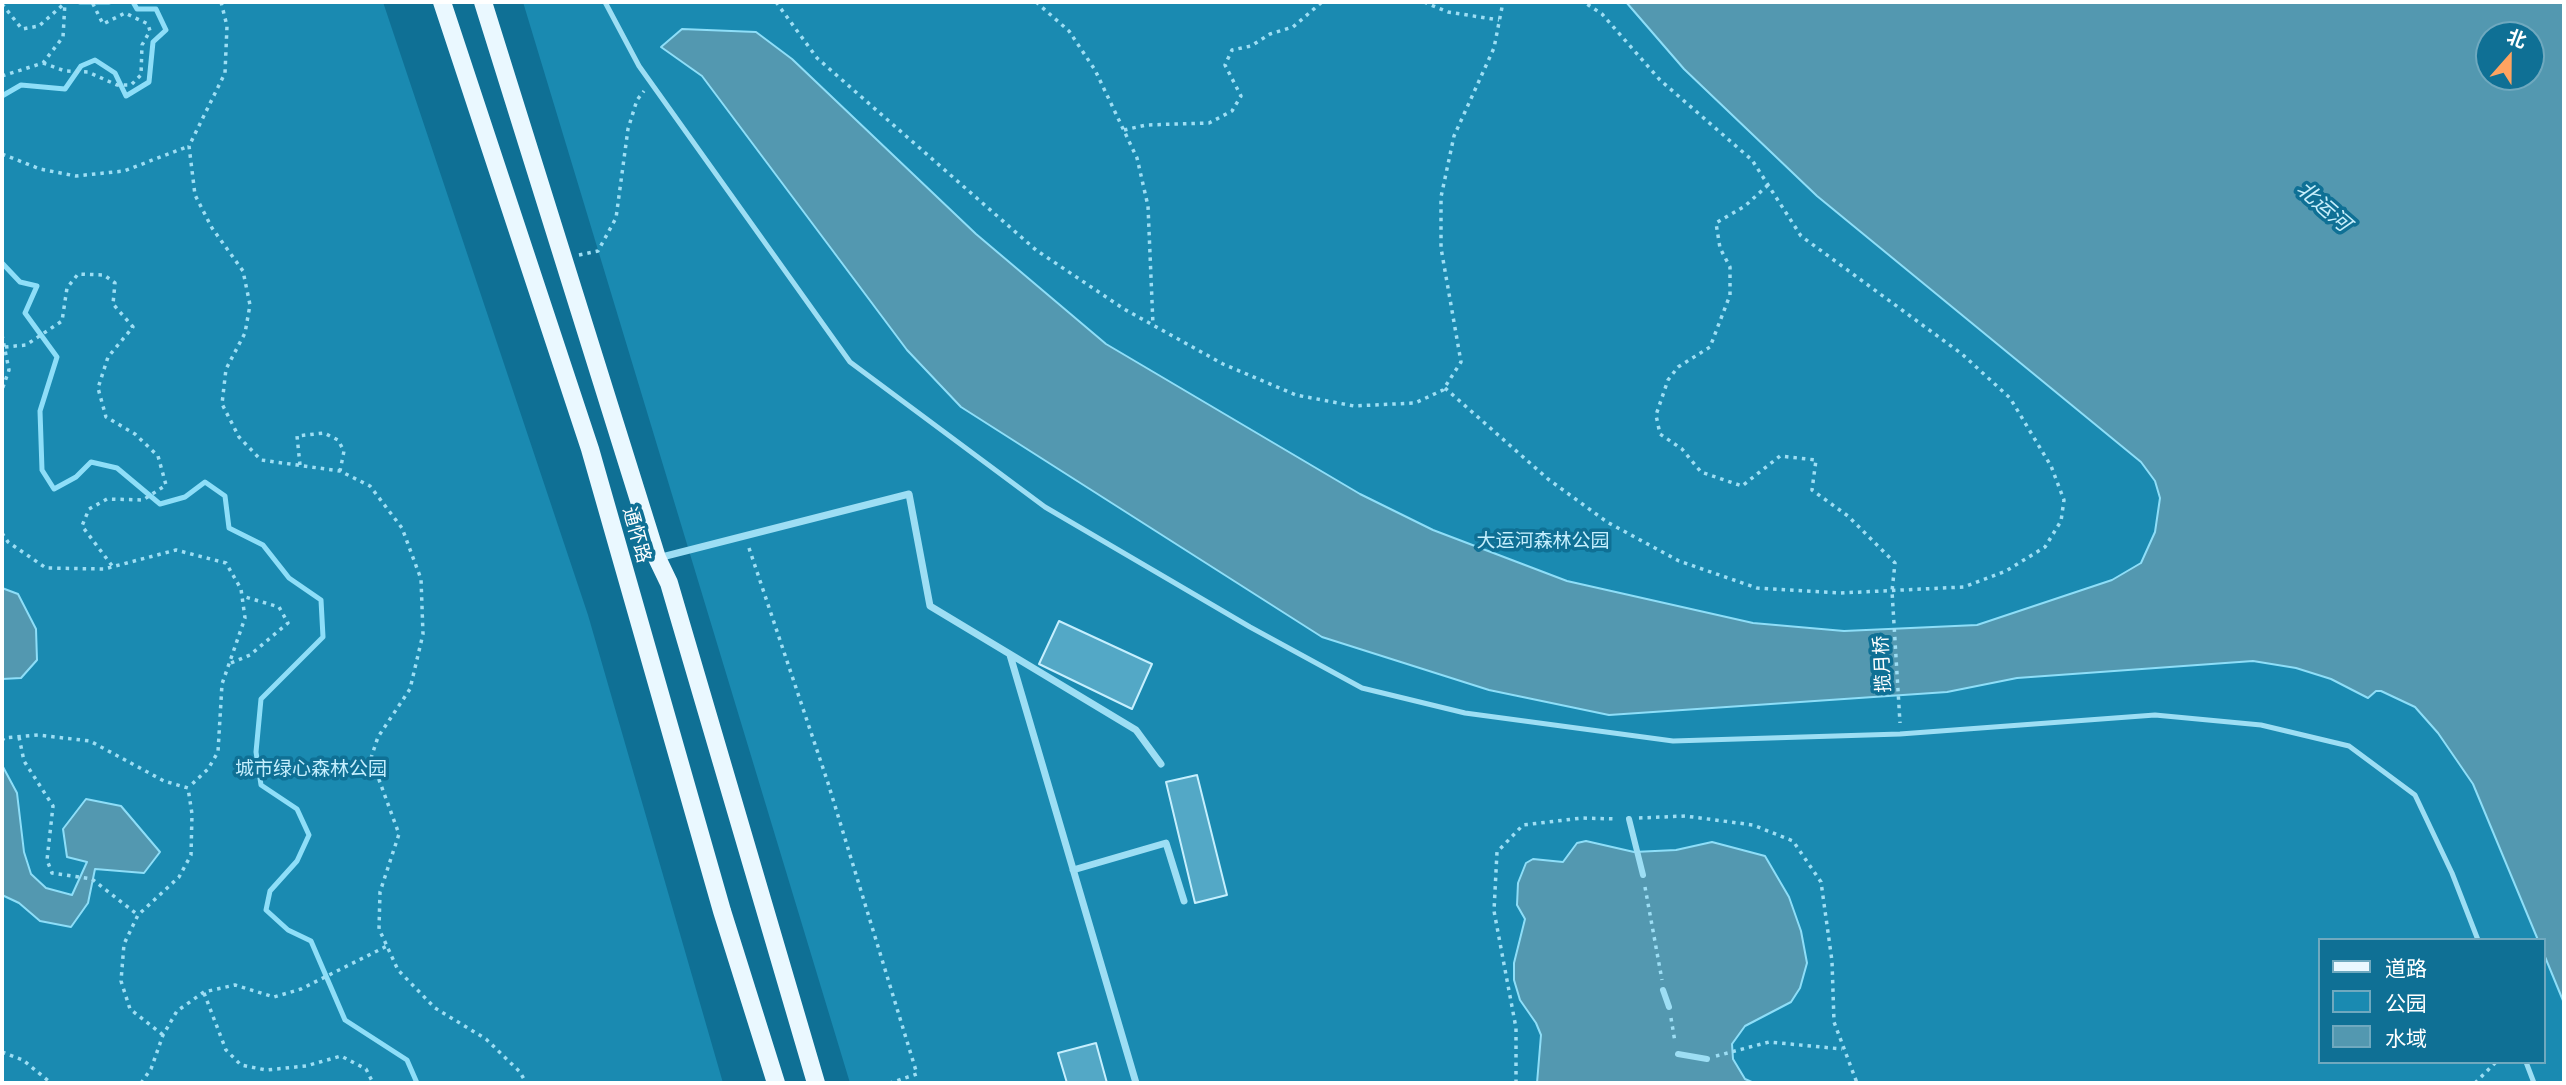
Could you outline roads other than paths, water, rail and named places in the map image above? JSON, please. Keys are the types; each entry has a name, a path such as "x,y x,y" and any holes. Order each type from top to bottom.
{"main road":[{"name":"通怀路","path":"442,2 590,449 722,911 776,1083"},
{"name":"通怀路","path":"483,2 657,558 673,596 816,1083"}],"street":[{"path":"657,558 909,494 930,606 1136,730 1161,764"},
{"path":"1010,654 1136,1083"},
{"path":"1629,819 1643,875"},
{"path":"1073,870 1166,844 1184,901"},
{"path":"1663,990 1669,1007"},
{"path":"1678,1054 1707,1059"}],"lane":[{"path":"605,2 650,82 850,362 1045,507 1250,627 1362,688 1465,713 1672,741 1900,734 2155,715 2273,728 2349,746 2415,795 2452,873 2477,938"},
{"path":"2527,1064 2534,1083"}],"water":[{"name":"北运河","path":"1626,2 2564,2 2564,1003 2545,957 2545,938 2537,938 2473,784 2438,733 2415,707 2381,691 2376,691 2368,698 2331,679 2296,668 2253,661 2017,678 1947,692 1609,715 1489,690 1322,637 961,407 907,350 702,76 661,47 682,29 756,32 792,59 976,234 1106,344 1360,494 1433,530 1567,581 1753,623 1844,631 1977,625 2112,580 2141,563 2155,532 2160,498 2155,481 2141,462 1817,196 1684,69"},
{"path":"2,588 18,594 36,629 37,660 21,678 2,679"},
{"path":"2,765 17,793 24,852 31,874 46,888 72,895 87,862 67,857 63,829 86,799 121,806 160,852 144,873 95,869 88,903 71,927 40,921 19,903 2,895"},
{"path":"1586,841 1634,852 1676,850 1712,842 1765,856 1789,897 1801,931 1807,963 1800,988 1791,1002 1745,1026 1732,1044 1733,1059 1745,1079 1754,1083 1537,1083 1541,1035 1520,1000 1514,980 1514,963 1525,919 1517,905 1518,883 1526,863 1533,859 1563,862 1577,843"}],"waterway":[{"path":"80,2 109,2"},
{"path":"2,96 21,85 65,89 81,66 95,60 115,73 126,96 149,82 153,42 166,30 156,9 137,9 133,2"},
{"path":"2,263 20,282 37,286 25,313 57,357 40,411 42,470 54,489 76,477 91,462 117,468 160,504 185,497 205,482 225,496 229,528 263,545 289,578 321,600 323,637 261,699 256,752 261,785 297,809 309,835 297,861 270,891 266,910 288,930 311,941 345,1020 407,1060 417,1083"}],"park label":[{"name":"大运河森林公园","path":"1543,542"},
{"name":"城市绿心森林公园","path":"311,770"}]}
